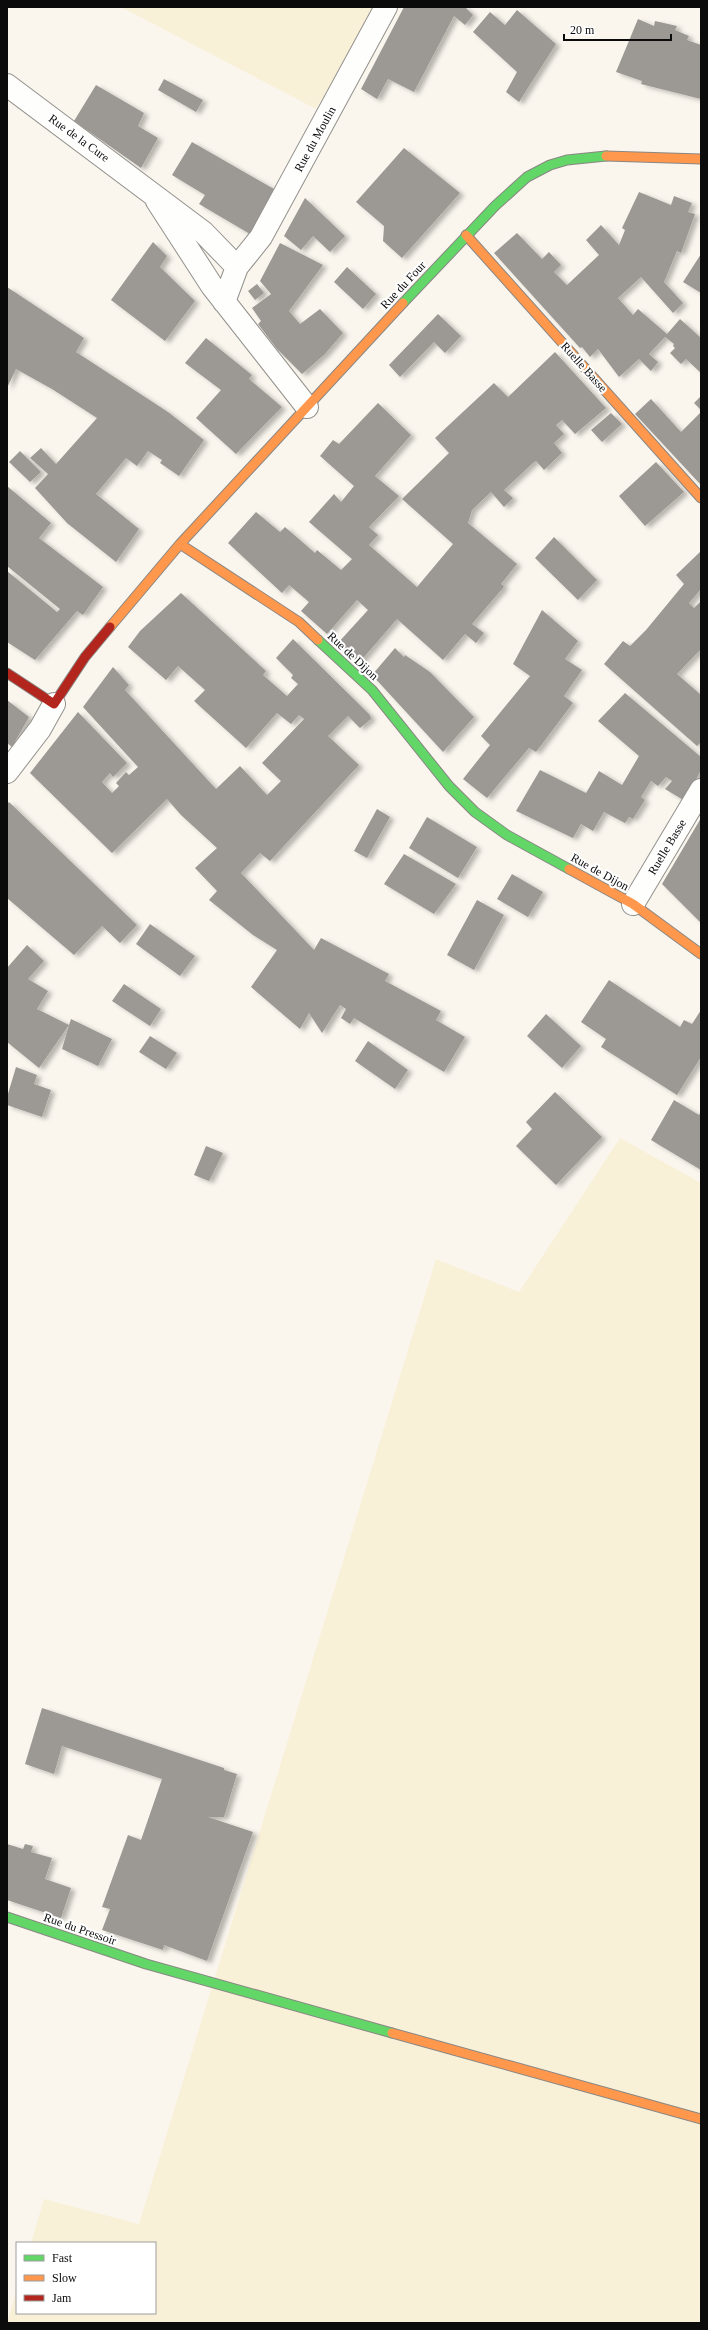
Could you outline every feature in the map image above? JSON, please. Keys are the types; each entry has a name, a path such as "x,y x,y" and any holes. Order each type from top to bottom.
{"street":[{"name":"Rue du Moulin","path":"237,267 261,237 386,7"},
{"name":"Rue de la Cure","path":"7,85 203,232 237,267"},
{"name":"Rue du Four","path":"180,544 466,235 515,186 549,165 588,156 701,159"},
{"name":"Rue de la Cure","path":"150,191 176,234 224,302 306,407"},
{"name":"Ruelle Basse","path":"466,235 701,498"},
{"path":"224,302 237,267"},
{"path":"7,772 40,729 54,704 85,658 180,544"},
{"name":"Rue de Dijon","path":"180,544 299,622 372,690 449,786 475,812 507,835 634,904 701,954"},
{"path":"7,673 54,704"},
{"name":"Ruelle Basse","path":"634,904 701,790"},
{"name":"Rue du Pressoir","path":"7,1917 146,1964 701,2118"}],"shaded area":[{"path":"121,7 376,7 316,109"},
{"path":"620,1138 701,1183 701,2323 7,2323 16,2292 16,2314 156,2314 156,2242 31,2242 44,2199 139,2224 436,1259 519,1292"}],"building":[{"path":"404,7 465,7 473,15 465,25 454,16 414,92 388,79 377,99 361,89"},
{"path":"517,10 556,44 519,102 506,92 517,72 473,32 490,12 505,25"},
{"path":"638,19 654,26 655,21 677,26 675,30 689,36 687,40 701,45 701,99 641,84 642,81 616,72"},
{"path":"164,79 203,100 196,112 158,90"},
{"path":"96,85 144,113 138,126 158,138 141,168 74,121"},
{"path":"192,142 274,189 250,234 199,204 205,195 172,175"},
{"path":"404,148 460,193 402,258 383,241 384,226 356,202"},
{"path":"639,192 671,205 674,196 692,203 688,212 695,214 681,253 677,251 664,282 683,303 673,313 641,277 618,298 633,315 638,309 667,334 680,319 701,338 701,373 686,359 681,364 670,353 675,348 673,346 674,344 665,337 649,354 658,362 651,371 639,359 619,377 598,349 590,357 582,347 580,348 494,253 517,233 542,259 549,252 561,265 554,272 567,285 599,255 586,240 601,225 619,245 625,230 622,228"},
{"path":"305,198 345,236 330,252 313,236 301,250 284,236"},
{"path":"153,242 167,256 160,267 195,301 165,341 111,300"},
{"path":"280,243 323,265 289,311 300,324 320,309 343,333 325,354 302,374 277,349 258,324 261,321 252,308 271,294 260,281"},
{"path":"701,254 701,293 683,282"},
{"path":"347,267 376,294 363,309 334,282"},
{"path":"257,284 264,293 255,300 248,291"},
{"path":"7,287 84,338 76,352 168,412 204,440 179,476 160,463 162,460 148,451 137,466 126,458 96,494 139,529 116,562 67,523 35,488 48,474 30,458 41,448 56,464 97,418 52,389 16,369 7,388"},
{"path":"438,314 461,336 445,353 434,342 400,377 389,365"},
{"path":"206,338 252,375 249,379 282,407 236,454 196,418 221,390 185,363"},
{"path":"555,352 606,408 575,434 562,420 556,425 564,434 554,443 562,453 544,470 536,461 504,490 513,498 504,507 491,492 472,510 468,523 517,564 501,584 504,586 503,588 472,624 484,633 476,643 465,634 443,660 397,619 359,663 337,644 368,610 357,600 327,634 301,611 309,602 289,585 282,593 228,543 256,512 280,532 285,527 315,553 317,550 341,570 352,559 309,522 334,494 341,502 354,486 320,456 333,440 339,444 378,403 411,435 375,476 399,496 369,527 378,535 369,545 417,587 453,544 402,499 449,453 435,438 494,383 508,397"},
{"path":"701,396 701,410 694,403"},
{"path":"651,399 681,432 701,412 701,485 635,414"},
{"path":"611,413 622,424 602,442 591,430"},
{"path":"20,451 41,472 30,482 9,462"},
{"path":"656,462 684,492 645,526 619,496"},
{"path":"7,486 51,523 39,538 103,587 83,615 77,611 35,660 7,642 7,571 57,612 60,609 7,566"},
{"path":"554,537 597,580 578,600 535,558"},
{"path":"701,551 701,589 689,603 694,608 701,601 701,649 677,674 701,695 701,742 697,746 604,664 623,641 630,646 646,630 684,584 676,575"},
{"path":"181,593 266,671 263,675 287,696 298,684 291,678 293,675 276,658 293,639 370,715 371,719 360,728 348,716 328,736 359,765 270,861 260,853 241,873 314,950 321,938 389,974 385,981 441,1011 436,1020 465,1037 444,1072 354,1018 350,1024 341,1018 346,1009 340,1005 322,1033 309,1013 300,1029 251,987 277,950 253,935 209,900 217,891 195,868 217,848 181,815 167,799 112,853 30,773 78,712 127,763 113,777 110,773 102,782 112,793 119,786 116,783 126,772 129,775 138,767 83,707 113,667 129,685 125,690 216,789 240,766 267,795 281,781 262,763 304,719 299,715 291,724 277,713 246,748 194,701 205,690 178,666 166,680 128,647 140,631"},
{"path":"542,610 578,641 565,659 582,670 564,696 573,703 536,752 529,748 487,798 463,779 490,745 481,736 530,676 513,664"},
{"path":"395,648 404,657 405,655 430,672 474,717 443,752 372,675"},
{"path":"625,693 701,757 701,770 685,801 665,789 672,781 666,777 658,786 651,781 641,797 645,800 633,819 629,817 625,823 604,812 593,831 581,824 573,838 516,811 540,770 586,793 599,771 622,785 639,756 598,721"},
{"path":"7,700 29,717 12,747 7,743"},
{"path":"9,802 137,925 120,943 102,926 74,955 7,898 7,804"},
{"path":"377,809 390,817 367,858 354,851"},
{"path":"427,817 477,847 458,878 409,848"},
{"path":"701,818 701,923 662,884"},
{"path":"404,854 456,884 434,914 384,884"},
{"path":"512,874 543,892 528,917 497,899"},
{"path":"477,900 504,915 474,970 447,955"},
{"path":"150,924 195,956 180,976 136,944"},
{"path":"27,945 44,961 28,979 48,991 37,1009 69,1025 39,1068 7,1042 7,968"},
{"path":"609,980 680,1027 684,1020 692,1024 701,1010 701,1057 677,1095 601,1047 606,1039 581,1022"},
{"path":"124,984 161,1009 150,1026 112,1001"},
{"path":"546,1014 581,1046 562,1068 527,1036"},
{"path":"71,1019 112,1039 98,1066 62,1049"},
{"path":"150,1036 177,1053 166,1069 139,1052"},
{"path":"368,1041 408,1070 395,1089 355,1061"},
{"path":"16,1067 37,1075 34,1084 51,1090 42,1117 7,1105 7,1097"},
{"path":"555,1092 602,1137 556,1185 516,1146 532,1129 526,1122"},
{"path":"674,1100 699,1115 701,1111 701,1170 651,1140"},
{"path":"206,1146 223,1153 209,1181 194,1175"},
{"path":"42,1708 224,1768 224,1770 237,1774 224,1817 208,1817 253,1832 207,1961 164,1945 163,1950 102,1930 110,1909 102,1907 128,1835 141,1840 162,1779 62,1746 54,1774 25,1764"},
{"path":"7,1844 23,1849 25,1844 33,1846 31,1852 52,1858 45,1879 71,1888 61,1918 7,1900"}],"traffic: fast":[{"path":"403,303 495,206 527,177 550,165 567,160 606,156"},
{"path":"318,640 372,690 449,786 475,812 507,835 569,869"},
{"path":"7,1917 146,1964 392,2033"}],"traffic: slow":[{"path":"606,156 701,159"},
{"path":"466,235 701,498"},
{"path":"180,544 403,303"},
{"path":"110,627 180,544 299,622 318,640"},
{"path":"569,869 633,904 701,954"},
{"path":"392,2033 701,2119"}],"traffic: jam":[{"path":"7,673 54,704 85,657 110,627"}]}
